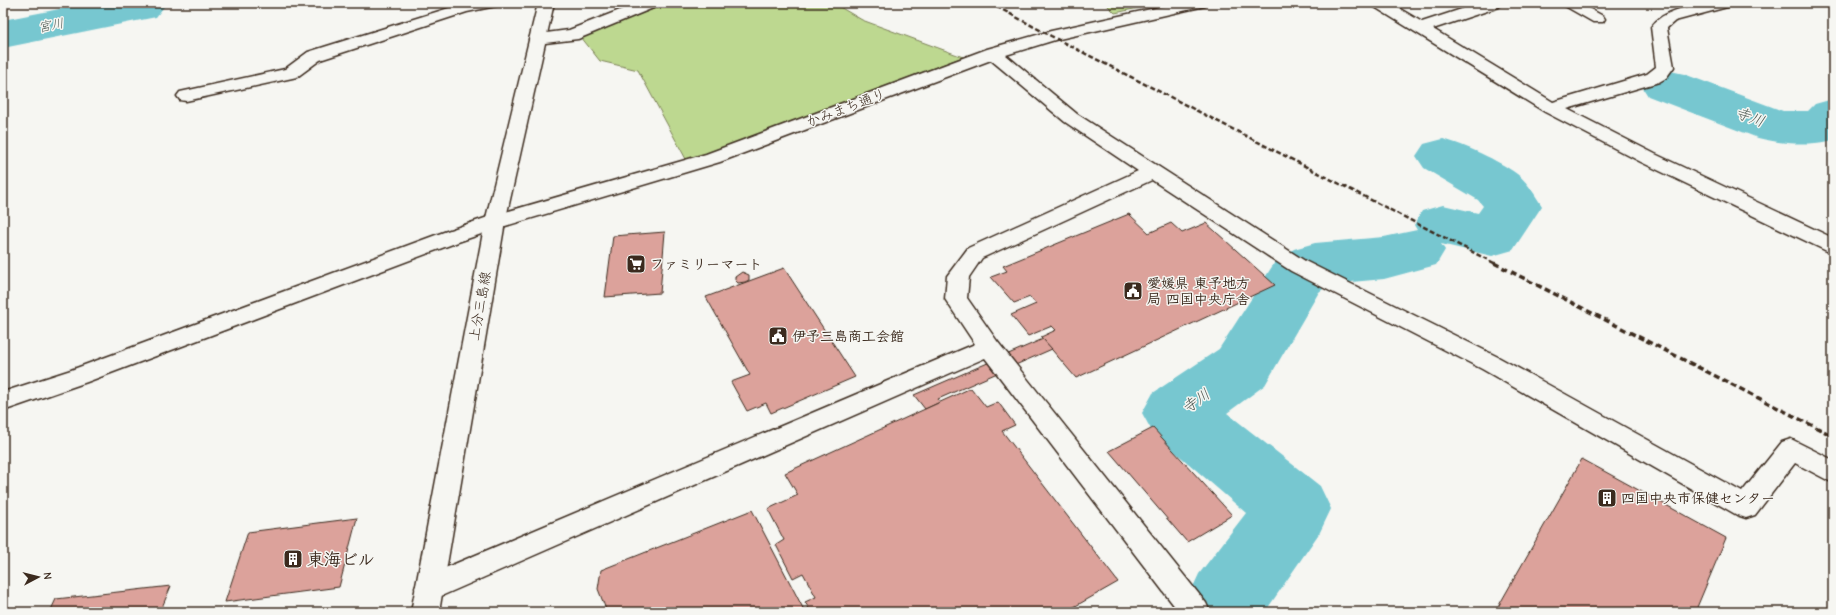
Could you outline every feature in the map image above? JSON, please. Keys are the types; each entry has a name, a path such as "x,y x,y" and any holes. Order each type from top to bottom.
{"street":[{"path":"186,96 291,73 314,56 464,8 490,3"},
{"name":"上分三島線","path":"426,612 429,588 495,222 546,3"},
{"path":"537,39 572,35 652,3"},
{"name":"かみまち通り","path":"3,402 79,376 451,237 495,222 713,158 994,53 1051,36 1199,3"},
{"path":"1379,3 1551,108 1655,162 1833,247"},
{"path":"1551,108 1653,78 1660,74 1665,67 1659,27 1669,18 1725,3"},
{"path":"1421,28 1493,4"},
{"path":"994,53 1071,118 1152,172 1307,271 1490,363 1746,507 1791,449 1833,472"},
{"path":"1152,172 975,254 958,276 956,299 989,347 1196,612"},
{"path":"429,588 989,347"}],"lane":[{"path":"1570,3 1598,19"}],"green space":[{"path":"669,3 833,3 862,20 963,57 687,161 638,70 600,61 581,37"},
{"path":"1105,3 1162,3 1115,13"}],"building":[{"name":"愛媛県 東予地方 局 四国中央庁舎","path":"1129,214 1149,233 1171,223 1182,233 1206,223 1275,285 1076,378 1041,337 1056,330 1052,326 1028,336 1011,315 1036,304 1030,297 1014,303 991,277 1007,271 1003,266"},
{"name":"ファミリーマート","path":"665,232 660,293 605,297 613,236"},
{"name":"伊予三島商工会館","path":"784,268 855,377 771,413 766,403 747,411 731,382 750,375 706,297"},
{"path":"742,272 749,275 749,280 738,283 735,280 735,277"},
{"path":"1043,339 1052,349 938,399 940,402 925,409 914,395"},
{"path":"971,388 986,407 998,402 1015,425 1002,431 1118,582 1065,612 811,612 805,602 816,597 803,573 793,578 776,545 784,540 768,509 798,495 785,473"},
{"path":"1153,428 1232,515 1187,542 1109,451"},
{"name":"四国中央市保健センター","path":"1582,459 1726,538 1695,612 1505,612 1498,607"},
{"path":"752,510 805,612 607,612 598,589 601,570"},
{"name":"東海ビル","path":"357,518 339,587 225,602 248,532"},
{"path":"171,586 160,612 50,612 56,599"}],"waterway":[{"name":"宮川","path":"3,34 140,7 144,3"},
{"name":"寺川","path":"1666,85 1777,127 1822,127 1833,115"},
{"name":"寺川","path":"1443,156 1498,187 1513,206 1492,236 1443,225"},
{"name":"寺川","path":"1227,600 1294,509 1177,413 1242,367 1297,277 1315,264 1384,258 1415,250"}],"railway":[{"path":"990,3 1051,36 1496,264"},
{"path":"1494,263 1833,436"}],"place":[{"name":"ファミリーマート","path":"636,264"},
{"name":"愛媛県 東予地方 局 四国中央庁舎","path":"1133,291"},
{"name":"伊予三島商工会館","path":"778,336"},
{"name":"四国中央市保健センター","path":"1607,498"},
{"name":"東海ビル","path":"293,559"}]}
